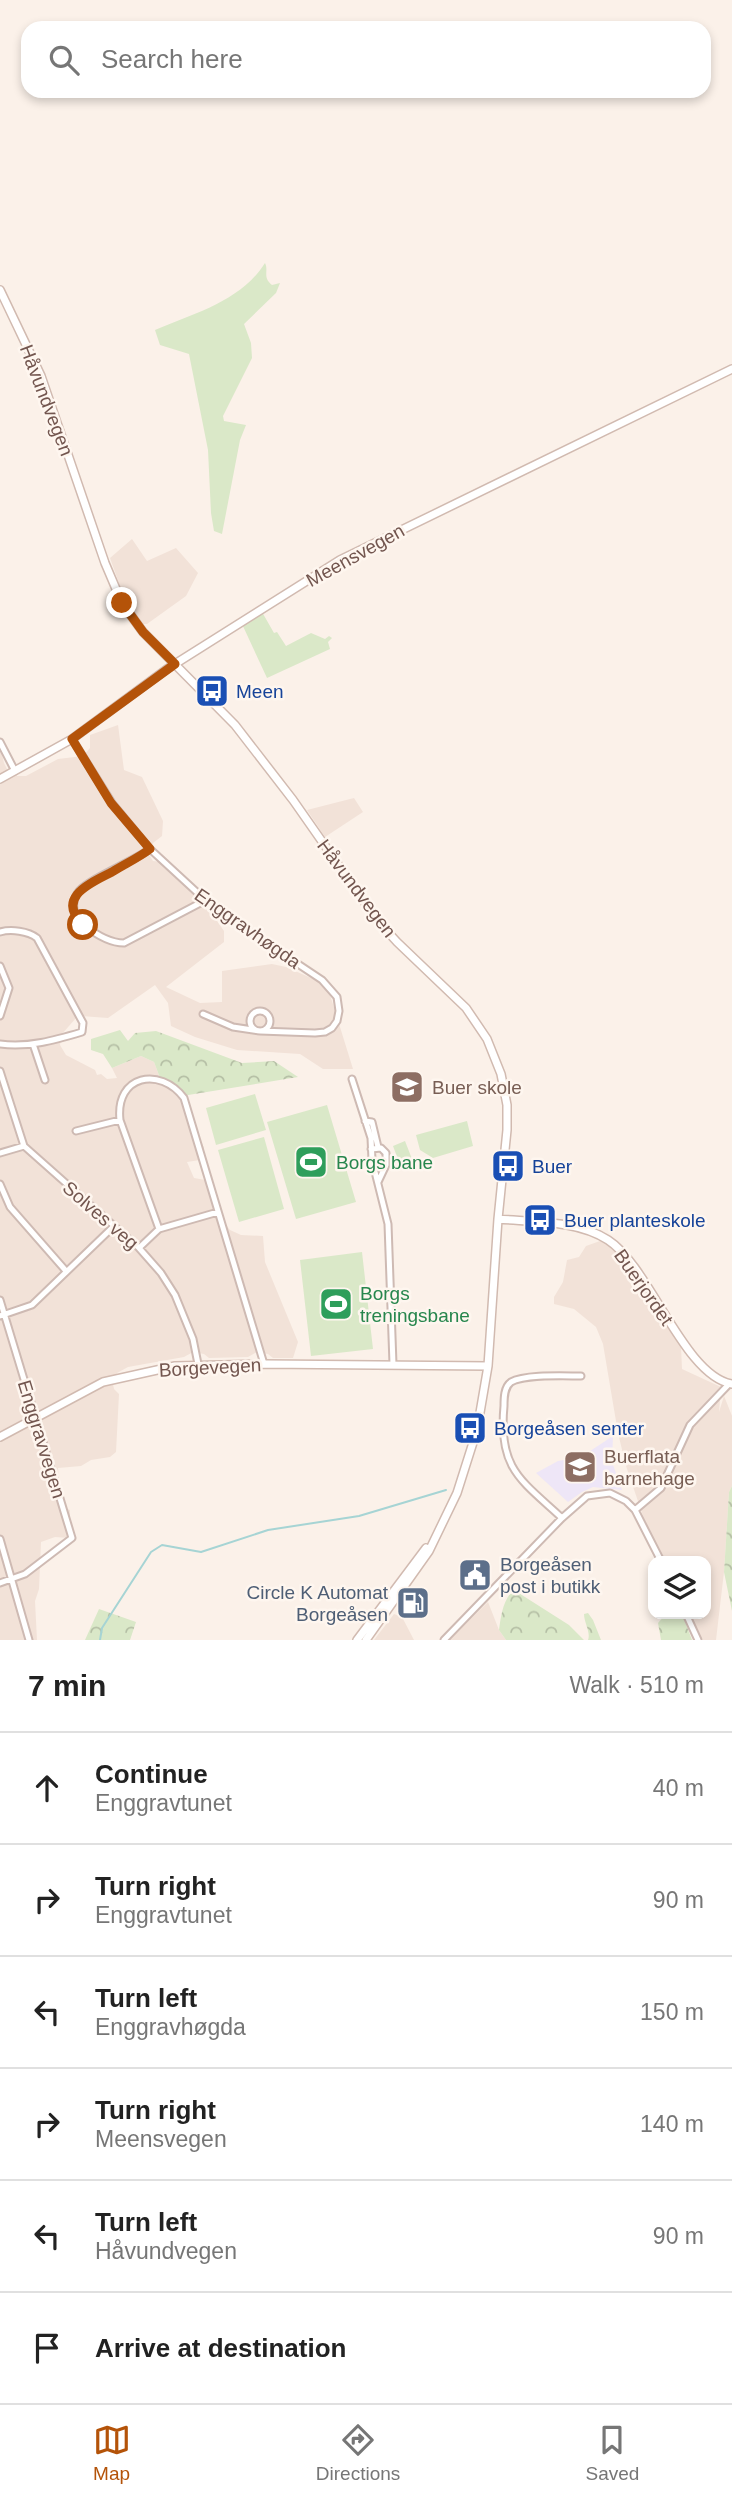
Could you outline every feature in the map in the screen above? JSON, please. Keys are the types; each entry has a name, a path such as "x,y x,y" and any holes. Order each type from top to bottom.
{"main road":[{"name":"Håvundvegen","path":"0,290 41,376 117,593 143,632 220,707 251,745 377,919 397,942 458,1000 480,1028 502,1074 507,1105 506,1144 482,1409 457,1493 437,1534 421,1565 366,1640"},
{"name":"Meensvegen","path":"0,779 72,739 175,664 340,560 732,369"},
{"name":"Buerjordet","path":"498,1219 571,1226 591,1231 608,1240 633,1265 688,1349 718,1378 731,1384"},
{"name":"Borgevegen","path":"0,1437 103,1382 146,1371 198,1364 488,1366"},
{"name":"Håvundvegen","path":"357,1640 437,1534"}],"street":[{"name":"Enggravhøgda","path":"72,739 106,795 150,849 204,901 333,989 339,1016 329,1030 316,1033 260,1031 229,1026 203,1014"},
{"path":"0,742 15,771"},
{"path":"150,849 81,889 73,902 73,911 80,922 105,938 124,943 204,901"},
{"path":"0,932 10,930 37,938 83,1023 82,1032 33,1044 0,1044"},
{"path":"0,967 9,988 0,1016"},
{"path":"33,1044 45,1080"},
{"path":"0,1071 23,1146 0,1153"},
{"path":"159,1229 120,1120 121,1098 130,1086 144,1079 159,1080 179,1091 184,1098 264,1364"},
{"path":"352,1079 375,1148 378,1182 386,1210 393,1364"},
{"path":"76,1131 120,1120"},
{"name":"Solves veg","path":"23,1146 139,1248 162,1273 175,1295 193,1339 198,1364"},
{"path":"375,1148 385,1150 387,1157 378,1182"},
{"path":"0,1184 10,1208 66,1271"},
{"path":"139,1248 159,1229 218,1212"},
{"path":"2,1315 32,1305 113,1227"},
{"name":"Enggravvegen","path":"0,1300 2,1315 72,1538 13,1581"},
{"path":"562,1518 526,1487 509,1459 503,1435 506,1389 511,1382 521,1379 581,1376"},
{"path":"635,1510 661,1488 690,1425 705,1407 731,1384"},
{"path":"444,1640 562,1518 580,1501 599,1493 621,1497 635,1510 658,1556"},
{"path":"0,1539 29,1640"},
{"path":"0,1583 13,1581"},
{"path":"688,1619 698,1640"}],"shaded area":[{"path":"132,539 147,561 176,548 198,573 186,596 147,624 142,624 136,617 124,597 110,558"},
{"path":"118,725 124,770 142,777 163,821 162,836 153,843 148,853 153,861 171,863 186,877 224,931 224,942 166,987 200,1003 222,1002 222,971 272,964 286,967 327,985 353,1069 323,1069 300,1054 237,1050 195,1037 171,1026 168,1003 155,985 108,1018 76,1018 62,1034 60,1045 66,1055 95,1070 97,1075 101,1074 107,1079 117,1078 112,1068 141,1056 154,1062 160,1078 180,1091 204,1148 200,1160 187,1162 194,1178 211,1181 220,1217 230,1230 241,1235 263,1236 265,1262 298,1342 293,1358 273,1358 257,1352 248,1357 209,1358 193,1352 184,1357 128,1367 117,1373 113,1384 119,1394 116,1452 110,1457 91,1460 81,1466 58,1468 61,1507 70,1510 70,1538 55,1537 41,1542 39,1589 35,1601 37,1640 0,1640 0,746 9,773 26,776 58,759 83,756 90,748 90,735"},
{"path":"354,798 363,812 325,837 307,810"},
{"path":"600,1241 615,1250 659,1302 681,1346 682,1369 721,1387 719,1412 724,1396 732,1416 732,1486 729,1492 716,1640 703,1640 692,1619 711,1619 711,1556 663,1556 643,1516 626,1466 603,1344 596,1327 574,1309 554,1304 554,1297 563,1282 567,1260 579,1257 586,1246"},
{"name":"Buerflata barnehage","path":"613,1436 612,1462 622,1490 593,1487 568,1502 536,1473 558,1461 581,1457"},
{"path":"488,1602 506,1640 449,1640"},
{"path":"394,1614 402,1617 414,1640 374,1640"}],"green space":[{"path":"265,263 269,282 272,285 280,283 276,293 244,324 251,343 252,358 223,416 224,421 246,425 240,440 222,534 214,531 208,450 189,354 160,345 155,330 230,296 255,276"},
{"path":"262,612 274,633 277,632 286,646 311,633 325,639 329,636 332,638 328,642 330,649 267,678 242,624"},
{"path":"120,1030 128,1041 135,1033 156,1031 242,1063 274,1061 298,1077 182,1096 173,1085 160,1078 154,1062 141,1056 112,1068 103,1054 91,1050 91,1039"},
{"path":"255,1094 266,1130 216,1145 206,1108"},
{"name":"Borgs bane","path":"327,1105 356,1202 296,1219 267,1122"},
{"path":"467,1121 473,1146 433,1158 420,1150 416,1135"},
{"path":"264,1137 284,1209 239,1222 218,1150"},
{"path":"405,1141 412,1159 399,1162 393,1146"},
{"name":"Borgs treningsbane","path":"362,1252 373,1349 311,1356 300,1260"},
{"path":"732,1486 732,1611 724,1572 729,1492"},
{"path":"514,1590 569,1625 584,1640 506,1640 499,1630 505,1603"},
{"path":"99,1609 136,1622 130,1640 85,1640"},
{"path":"588,1613 601,1640 588,1640 584,1614"},
{"path":"662,1619 684,1619 692,1640 661,1640 658,1623"}],"waterway":[{"path":"100,1640 102,1628 151,1552 162,1545 201,1552 268,1530 359,1516 446,1490"}],"place":[{"name":"Meen","path":"212,691"},
{"name":"Buer skole","path":"407,1087"},
{"name":"Borgs bane","path":"311,1162"},
{"name":"Buer","path":"508,1166"},
{"name":"Buer planteskole","path":"540,1220"},
{"name":"Borgs treningsbane","path":"336,1304"},
{"name":"Borgeåsen senter","path":"470,1428"},
{"name":"Buerflata barnehage","path":"580,1467"},
{"name":"Borgeåsen post i butikk","path":"475,1575"},
{"name":"Circle K Automat Borgeåsen","path":"413,1603"}],"route":[{"path":"83,925 73,911 73,902 81,889 150,849 111,803 72,739 175,664 143,632 122,603"}]}
